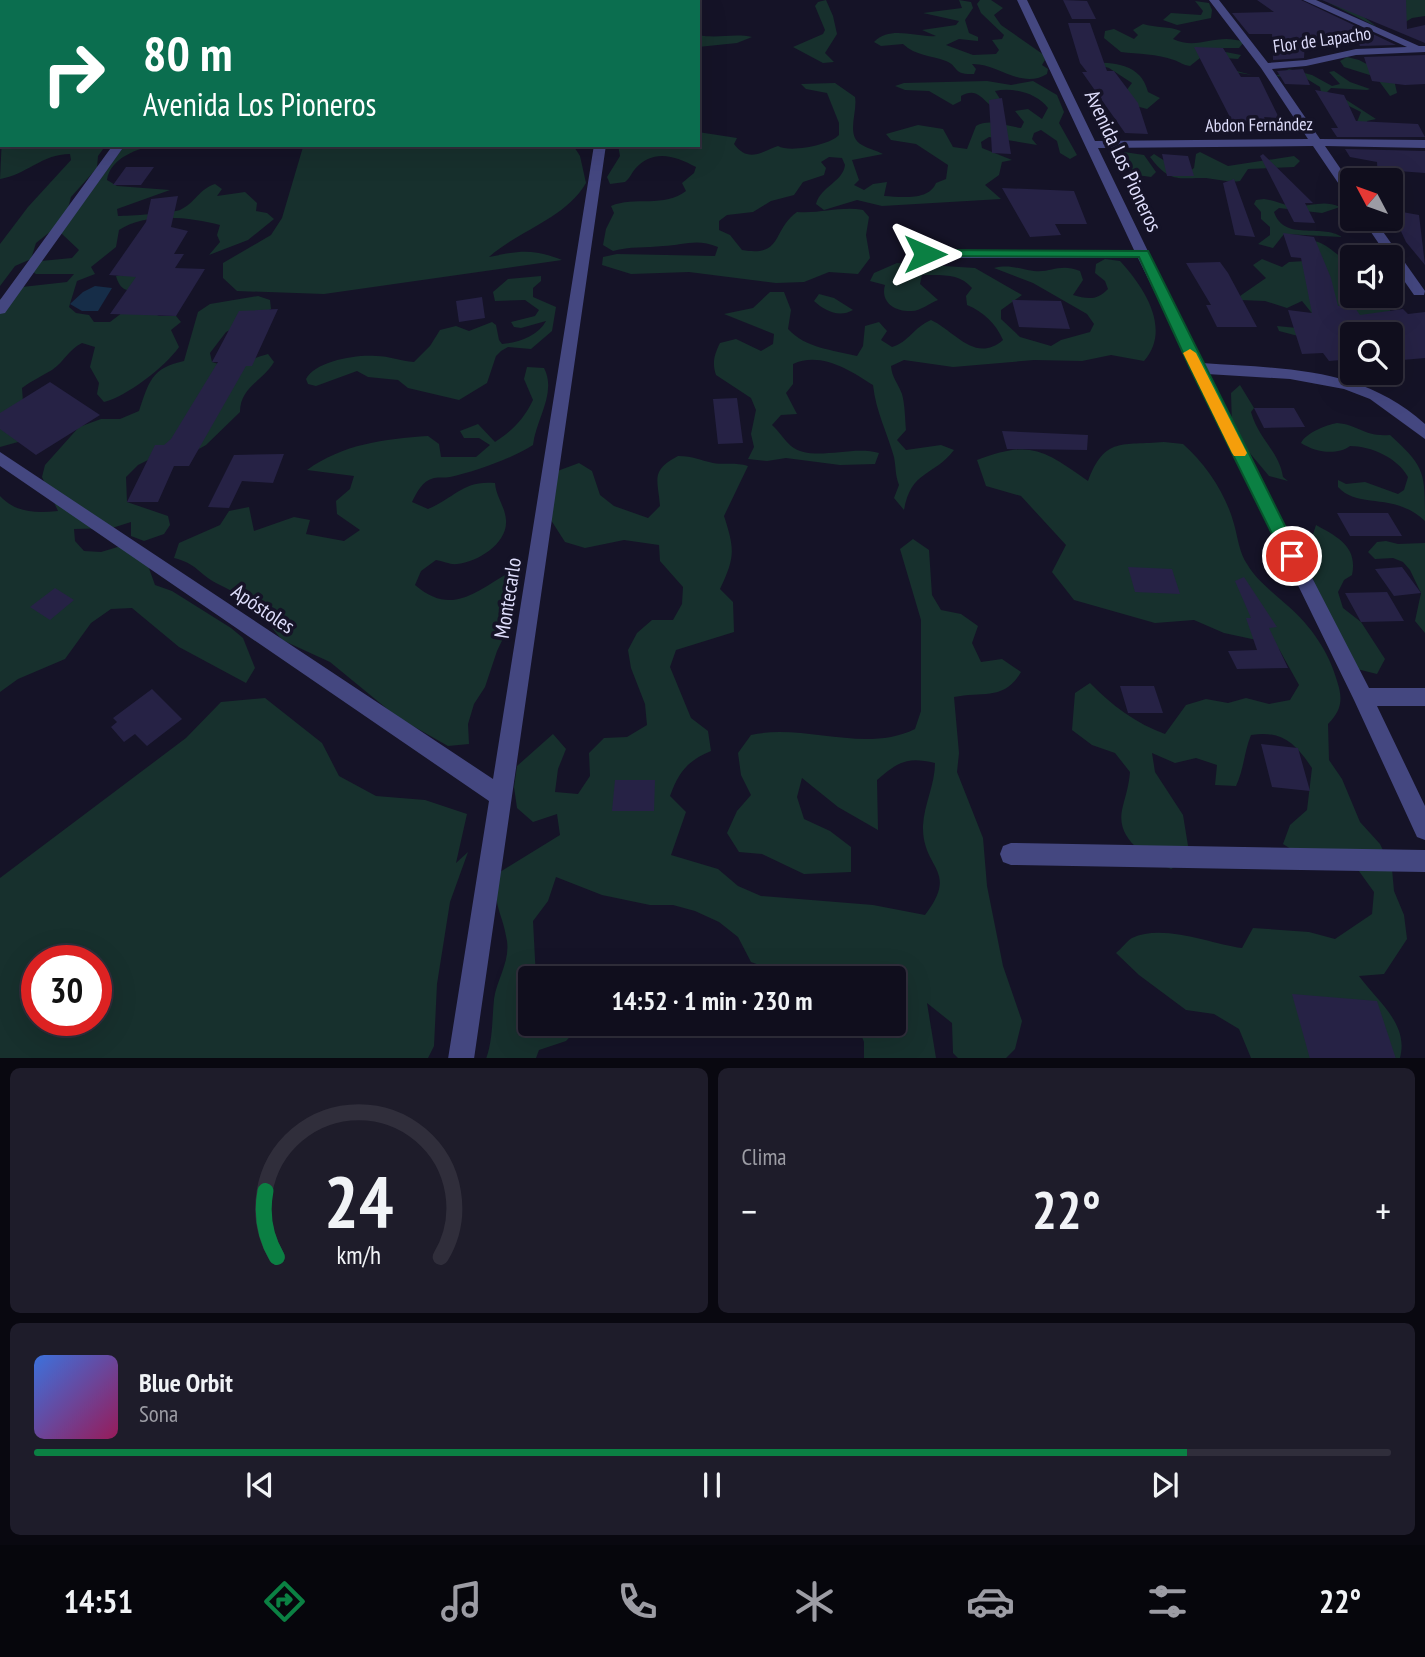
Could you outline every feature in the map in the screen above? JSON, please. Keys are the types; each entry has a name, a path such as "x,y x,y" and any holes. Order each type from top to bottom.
{"street":[{"name":"Avenida Los Pioneros","path":"1022,0 1197,368 1363,697 1425,830"},
{"path":"1214,0 1265,66 1340,178"},
{"path":"1308,0 1424,50"},
{"name":"Flor de Lapacho","path":"1265,66 1306,63 1356,52 1424,50"},
{"name":"Abdon Fernández","path":"1093,145 1315,142 1425,144"},
{"path":"0,310 118,147"},
{"name":"Montecarlo","path":"461,1058 600,147"},
{"path":"1376,231 1419,292"},
{"path":"925,254 1144,254"},
{"path":"1197,368 1330,380 1365,389 1405,411 1425,433"},
{"name":"Apóstoles","path":"0,458 501,797"},
{"path":"1363,697 1425,697"},
{"path":"1012,854 1425,860"}],"green space":[{"path":"826,0 837,34 825,53 834,62 823,63 793,47 823,34 825,30 815,6"},
{"path":"959,0 971,2 973,8 965,20 969,33 978,37 978,41 959,39 946,45 973,55 996,54 999,50 992,40 1002,39 1004,35 981,13 977,4 980,0 991,0 1003,8 994,15 1001,25 1044,55 1042,65 1048,69 1047,74 1037,78 1019,78 991,67 972,64 976,69 974,74 962,73 946,61 918,53 903,44 881,46 874,42 888,34 896,33 936,36 922,30 956,25 959,21 923,13 962,8"},
{"path":"1357,0 1425,0 1425,16 1412,18 1402,24 1360,14 1377,27 1329,3"},
{"path":"1195,1 1209,3 1211,18 1177,25 1163,20 1171,13 1201,15 1203,11"},
{"path":"1143,24 1181,31 1173,39 1182,42 1234,39 1244,42 1239,48 1205,48 1241,55 1238,59 1225,58 1221,67 1252,75 1216,69 1200,58 1190,66 1161,56 1121,52 1104,38 1105,31 1114,29 1134,39 1138,35 1133,30"},
{"path":"700,35 752,37 737,43 700,47"},
{"path":"1347,57 1359,60 1397,80 1397,93 1390,96 1376,77 1344,67 1340,61"},
{"path":"1089,62 1117,64 1133,70 1144,82 1148,92 1160,98 1147,109 1132,105 1126,91 1132,83 1109,68"},
{"path":"1289,69 1312,75 1332,86 1340,84 1329,72 1334,71 1350,82 1370,89 1331,88 1327,92 1345,99 1376,119 1367,121 1369,128 1357,122 1361,112 1321,92 1320,87 1307,79 1276,76"},
{"path":"987,81 1011,85 1033,81 1057,95 1064,112 1059,123 1077,155 1070,159 1060,153 1057,141 1041,130 1034,133 1032,139 1037,145 989,137 981,142 982,148 1012,160 1002,162 999,175 985,185 1001,199 882,206 857,200 824,210 816,204 822,193 840,176 845,165 842,158 829,157 821,162 826,168 824,175 803,182 794,195 771,201 753,212 727,215 719,221 719,230 730,235 742,250 755,251 771,246 789,219 797,212 863,210 869,217 866,235 870,258 858,274 829,272 804,282 776,283 689,272 631,274 602,265 603,257 617,254 715,256 718,247 697,242 613,251 603,245 606,229 614,213 611,206 629,202 659,201 678,196 686,191 682,183 694,173 696,167 673,157 657,156 642,162 625,182 610,184 607,177 620,156 618,147 700,147 700,132 737,138 734,144 739,150 750,155 778,146 791,149 819,145 839,135 839,123 827,93 806,89 801,84 835,83 855,97 853,130 857,141 883,154 852,160 859,180 854,185 864,190 873,184 887,182 884,196 914,197 927,193 936,183 946,179 948,165 916,144 891,140 886,134 918,125 943,129 953,147 967,149 976,126 992,123 1021,128 1024,122 1015,111 1028,109 1042,119 1048,108 1031,95 1002,90 995,91 1002,102 990,105 977,94 970,93 961,96 961,101 953,105 929,91 905,90 895,86 904,83"},
{"path":"2,147 105,147 98,156 97,168 71,197 67,212 56,227 36,243 31,259 15,266 0,286 0,244 28,207 71,160 70,154 51,157 0,179"},
{"path":"124,147 150,147 119,160 109,172 107,180 117,186 170,190 117,209 118,216 180,210 215,184 222,189 217,196 245,192 257,203 256,211 267,213 274,219 248,240 209,255 220,242 217,235 220,225 182,218 155,218 130,224 119,230 116,247 91,267 95,274 77,281 69,307 76,313 89,315 94,322 110,322 139,300 140,292 124,289 116,276 142,271 149,311 159,316 176,316 181,322 171,330 179,347 145,380 104,402 97,394 99,383 90,367 95,347 82,343 52,370 22,388 25,430 18,442 0,447 0,299 22,287 67,282 74,274 36,274 29,269 41,261 72,258 79,250 61,233"},
{"path":"303,147 574,147 580,156 586,183 566,206 489,257 525,252 562,260 324,294 237,291 223,278 223,263 271,235 282,218"},
{"path":"1124,152 1144,155 1156,172 1151,177 1137,175 1116,163 1116,156"},
{"path":"1200,152 1228,166 1294,156 1300,161 1294,167 1248,169 1240,181 1231,182 1206,178 1176,178 1164,172 1150,157 1154,154 1168,163 1190,171 1194,168 1196,154"},
{"path":"1264,199 1292,206 1327,204 1340,207 1322,213 1279,208 1274,212 1286,227 1324,231 1342,237 1284,234 1273,248 1258,244 1270,235 1270,227 1261,219 1261,212 1254,204 1256,200"},
{"path":"1315,241 1340,256 1340,308 1393,308 1387,314 1367,322 1340,322 1340,356 1302,337 1279,331 1277,326 1297,328 1315,317 1302,301 1287,308 1265,301 1241,300 1240,296 1266,278 1253,265 1262,259 1282,267 1289,262 1322,260"},
{"path":"1105,259 1120,261 1138,283 1151,309 1155,336 1152,349 1144,361 1111,355 1082,361 1034,360 953,367 904,360 891,366 902,394 905,412 906,430 897,440 906,450 941,445 954,450 917,481 907,497 904,510 894,498 899,485 894,457 873,385 834,364 814,360 793,364 793,384 786,393 797,414 781,415 772,425 791,446 800,451 821,454 856,451 879,453 875,464 840,465 786,458 767,461 748,459 754,447 751,434 756,410 751,398 716,375 714,359 720,343 736,339 761,351 773,344 774,334 724,314 753,308 770,292 784,292 791,310 788,329 803,340 820,347 857,356 863,346 865,326 879,322 887,331 881,340 892,347 903,342 931,320 965,343 983,349 1003,340 989,319 967,305 966,296 972,288 967,283 950,276 922,275 920,284 938,300 912,311 900,310 890,305 885,296 885,285 870,281 874,273 897,263 975,268 1022,295 1001,310 1001,319 1020,337 1051,346 1061,340 1090,332 1094,324 1087,314 1033,283 994,268 1040,271 1066,268 1080,271 1083,280 1073,295 1092,298 1100,296 1108,289 1105,281 1095,273 1096,264"},
{"path":"541,276 541,281 533,288 533,297 556,307 552,331 531,349 508,347 501,351 496,356 487,383 459,400 408,388 398,380 368,377 357,371 316,386 308,384 306,379 318,368 348,358 381,356 414,362 430,346 440,330 456,326 469,331 492,322 496,325 502,344 527,338 538,331 546,321 521,328 514,327 511,322 535,316 539,310 525,300 495,301 493,292 508,279"},
{"path":"819,294 834,298 853,310 837,313 827,310 814,301"},
{"path":"258,296 270,300 271,309 226,332 210,353 212,362 222,365 242,364 268,354 274,362 248,390 241,403 240,412 206,445 190,454 158,455 138,465 126,477 127,502 168,516 170,525 164,534 144,541 131,536 131,522 112,528 74,529 75,541 84,551 101,552 121,546 146,560 155,585 172,591 243,638 255,668 246,683 179,647 132,608 111,609 91,623 65,659 18,679 0,692 0,496 6,502 26,511 58,511 42,477 45,465 79,427 101,419 120,419 139,411 149,384 158,372 184,361 198,312 210,304"},
{"path":"527,367 544,368 548,387 533,445 482,468 450,477 430,479 420,487 412,502 428,509 467,487 495,483 505,515 502,536 490,550 474,560 455,564 436,560 421,571 415,585 439,599 450,600 472,594 505,575 512,589 512,620 497,651 485,687 474,704 468,724 469,744 448,746 397,717 330,662 282,640 272,628 269,613 210,580 187,563 174,558 179,543 220,525 229,511 249,507 254,531 294,517 310,520 306,534 344,541 360,530 337,514 336,501 350,489 354,476 307,470 335,454 365,444 412,437 428,436 439,444 441,457 476,457 490,445 479,438 464,438 460,431 478,424 495,442 512,429 522,419 533,400 524,379"},
{"path":"1240,385 1254,408 1251,412 1259,430 1277,460 1283,477 1288,481 1269,476 1238,439 1232,425 1231,393"},
{"path":"1337,423 1367,433 1390,435 1410,455 1421,471 1425,521 1401,506 1356,498 1338,487 1338,480 1346,484 1365,482 1398,494 1404,490 1408,477 1398,464 1375,451 1350,446 1326,452 1301,443 1312,433"},
{"path":"1126,444 1183,444 1207,470 1226,502 1240,550 1247,564 1312,631 1334,670 1340,699 1339,709 1328,724 1329,760 1342,779 1360,822 1380,844 1392,869 1394,891 1404,915 1407,939 1384,974 1359,976 1396,1024 1402,1046 1400,1058 1251,1058 1239,1029 1214,1014 1186,1010 1139,975 1116,953 1132,938 1158,933 1187,936 1242,948 1253,928 1309,932 1335,939 1372,914 1374,892 1356,867 1307,859 1283,844 1290,825 1307,810 1312,768 1287,740 1271,735 1251,735 1236,786 1215,785 1217,765 1196,758 1175,763 1152,753 1155,772 1183,815 1190,858 1171,869 1136,847 1124,831 1122,810 1130,772 1115,753 1092,745 1072,730 1075,693 1090,683 1125,713 1165,734 1186,705 1206,699 1228,703 1246,698 1269,704 1290,700 1299,685 1279,649 1266,642 1224,633 1194,620 1155,623 1074,600 1052,572 1066,545 1021,496 986,486 977,460 1010,450 1036,451 1059,461 1088,481 1101,456 1108,450"},
{"path":"678,456 748,466 724,516 732,553 729,569 720,589 733,602 734,632 676,650 670,667 691,718 708,731 711,751 685,768 670,796 686,812 671,855 718,869 738,886 761,896 873,905 925,915 939,888 937,870 924,841 923,826 935,763 917,760 903,762 877,780 878,830 838,807 802,778 797,797 804,819 830,831 851,847 851,872 804,874 762,854 739,852 727,833 737,811 751,795 741,775 738,753 751,735 771,732 875,739 915,729 921,711 921,620 900,549 913,539 929,550 932,595 941,610 961,614 978,626 972,643 981,662 1002,659 1021,672 1000,691 954,697 959,753 957,772 983,838 987,886 1003,966 1022,1021 1015,1049 1006,1058 958,1058 953,1053 952,1023 927,1003 936,1058 864,1058 862,1036 906,1036 906,966 762,966 751,962 738,937 719,922 695,911 673,905 650,905 602,895 556,877 548,901 533,921 535,966 518,966 518,1036 571,1036 566,1041 539,1050 536,1058 486,1058 494,999 507,949 497,901 500,872 560,835 557,814 533,822 517,808 514,787 517,766 553,734 566,749 558,769 555,792 578,794 590,776 589,753 604,738 627,737 647,725 645,704 631,668 628,650 637,633 652,620 673,620 682,604 683,587 660,561 659,545 624,540 585,548 565,542 549,517 539,491 544,476 579,463 592,471 600,495 614,506 648,518 660,506 657,482 663,466"},
{"path":"1316,525 1339,539 1352,557 1352,575 1344,580 1338,592 1343,608 1361,622 1385,659 1377,674 1353,668 1319,599 1311,562 1311,544"},
{"path":"1377,542 1398,544 1425,543 1425,633 1415,621 1421,593 1410,570 1403,562 1393,558 1375,559 1368,552"},
{"path":"265,698 322,743 339,776 376,796 425,800 467,814 456,863 468,852 450,902 437,984 434,1046 428,1058 0,1058 0,878 186,738 221,702"}],"water":[{"path":"95,286 112,288 98,311 82,311 70,304 83,292"}],"building":[{"path":"1063,0 1087,1 1096,19 1072,19"},
{"path":"1257,0 1301,0 1396,45 1360,46 1357,40 1334,35 1328,47 1305,42 1304,58 1273,60 1272,34 1249,34 1232,13 1274,12"},
{"path":"1322,0 1406,0 1407,29 1425,25 1425,43"},
{"path":"1068,23 1090,23 1107,71 1114,71 1138,103 1148,134 1125,133 1082,72 1087,72 1080,63"},
{"path":"1194,47 1223,48 1241,77 1259,77 1279,118 1264,117 1268,125 1265,125 1266,127 1235,127"},
{"path":"1425,55 1425,84 1405,85 1372,81 1364,57"},
{"path":"1303,69 1310,85 1285,84 1277,71"},
{"path":"1315,90 1344,95 1356,121 1418,124 1425,137 1337,137 1331,128 1338,128"},
{"path":"1002,98 1011,154 992,153 989,100"},
{"path":"1345,149 1425,151 1425,173 1404,171 1404,168 1377,168 1377,162 1350,157"},
{"path":"1162,154 1188,156 1194,176 1167,176"},
{"path":"1263,154 1313,203 1305,203 1315,223 1294,222 1260,156"},
{"path":"126,167 154,167 141,185 113,185"},
{"path":"1234,179 1255,237 1235,235 1223,183"},
{"path":"1002,188 1074,191 1087,224 1055,224 1061,235 1030,237"},
{"path":"178,196 171,227 188,231 174,254 184,254 175,268 205,269 176,316 110,314 136,277 109,275 146,222 151,199"},
{"path":"1404,212 1419,215 1425,265 1406,242 1401,231 1404,231"},
{"path":"1283,233 1314,237 1340,308 1355,308 1360,315 1403,309 1408,314 1425,312 1425,358 1403,360 1403,322 1340,322 1340,360 1329,361 1323,353 1302,354 1288,310 1312,313 1301,258 1291,257"},
{"path":"1220,262 1257,327 1217,327 1206,305 1211,305 1186,263"},
{"path":"482,297 485,318 459,322 456,301"},
{"path":"1012,300 1061,301 1070,329 1019,327"},
{"path":"278,309 252,366 246,366 189,466 174,466 158,502 127,502 155,445 164,445 171,439 218,362 212,362 239,311"},
{"path":"50,382 100,415 36,455 0,429 0,413"},
{"path":"737,398 743,443 718,444 713,399"},
{"path":"1254,408 1294,408 1305,427 1264,428"},
{"path":"1002,431 1088,435 1087,450 1007,449"},
{"path":"284,454 273,483 242,481 229,508 208,507 234,455"},
{"path":"1337,513 1388,513 1402,536 1350,536"},
{"path":"1128,567 1172,569 1180,594 1135,592"},
{"path":"1402,567 1421,593 1394,596 1375,569"},
{"path":"1244,577 1277,627 1269,628 1288,668 1237,669 1228,651 1257,650 1246,618 1251,618 1235,581"},
{"path":"55,588 74,600 50,620 30,607"},
{"path":"1387,592 1404,621 1361,622 1345,593"},
{"path":"1120,686 1154,686 1163,713 1128,713"},
{"path":"152,689 182,719 147,746 135,734 124,742 111,727 117,722 113,718"},
{"path":"1261,744 1298,748 1310,791 1272,787"},
{"path":"615,780 655,780 654,811 612,811"},
{"path":"1292,994 1377,1001 1396,1058 1310,1058"}],"slow traffic":[{"path":"1190,353 1239,453"}],"route":[{"path":"925,254 1144,254 1197,368 1292,556"}]}
